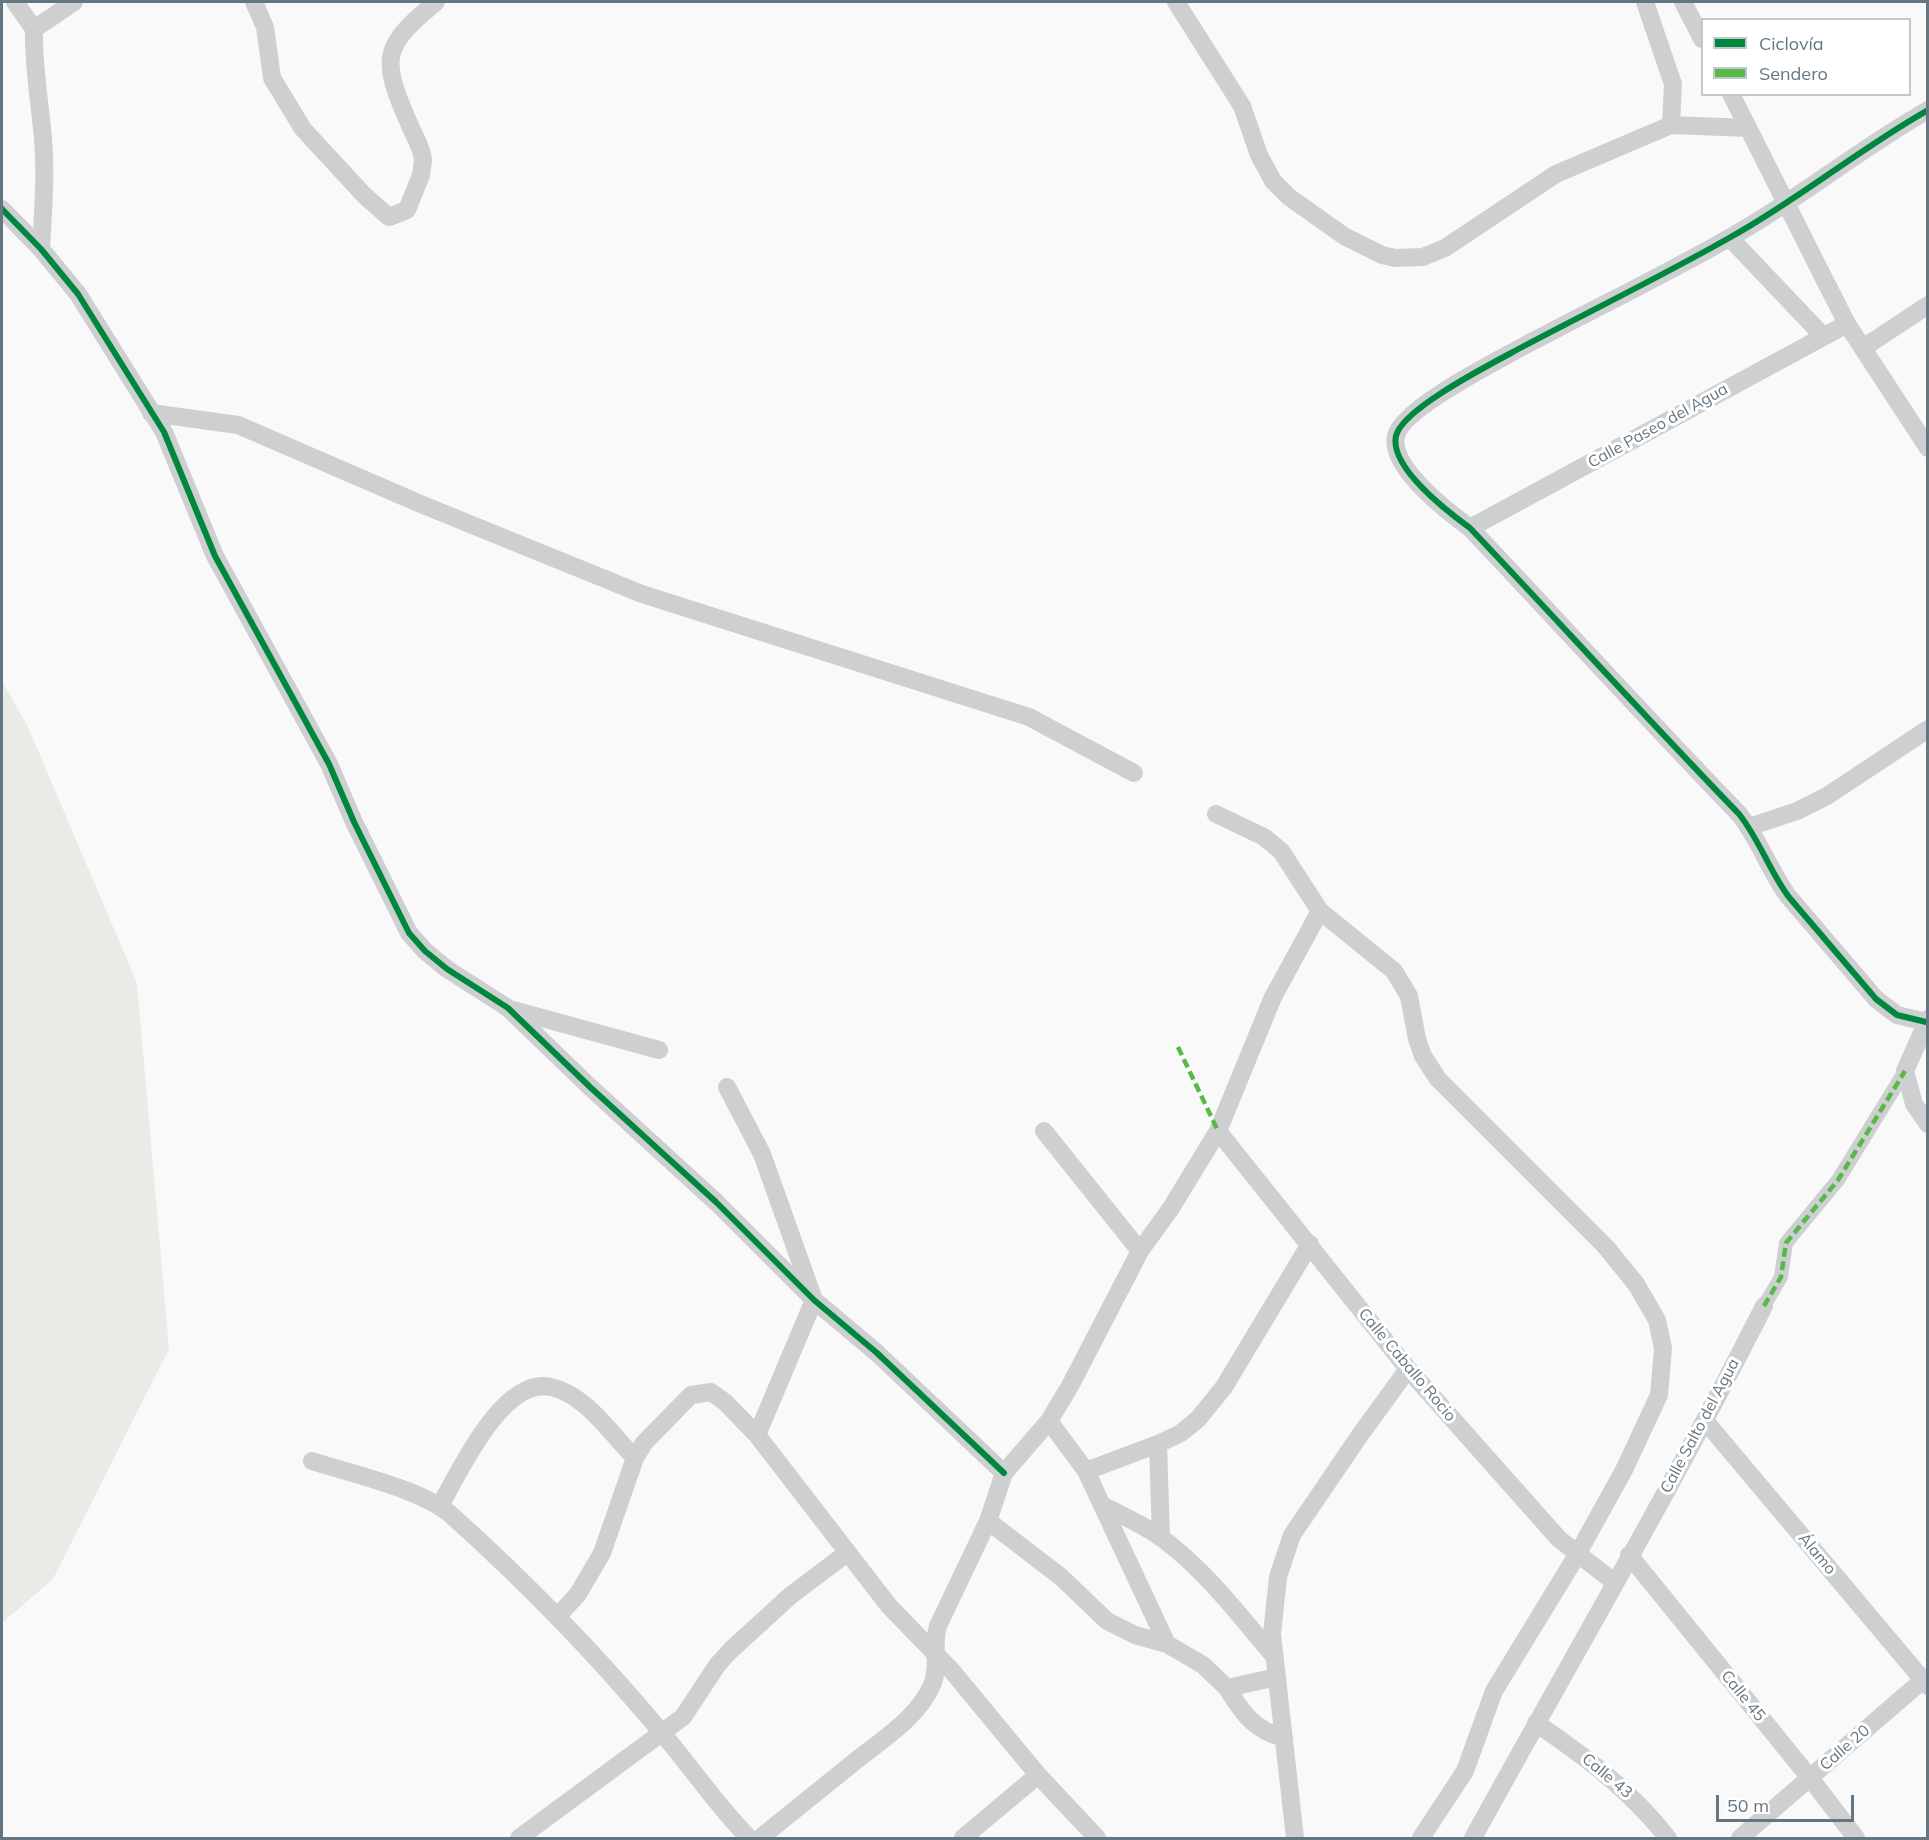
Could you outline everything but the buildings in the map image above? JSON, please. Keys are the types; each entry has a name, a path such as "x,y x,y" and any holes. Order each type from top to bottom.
{"street":[{"path":"15,2 34,29 35,83 43,137 45,183 41,249"},
{"path":"34,29 74,2"},
{"path":"254,2 265,27 272,78 303,129 343,174 389,217 407,210 421,174 423,160 391,78 390,52 402,32 436,2"},
{"path":"1176,2 1242,106 1259,155 1273,181 1289,197 1344,236 1382,255 1395,258 1423,257 1445,248 1556,174 1671,125 1748,128"},
{"path":"1645,2 1673,84 1671,125"},
{"path":"1683,2 1701,37"},
{"path":"1732,96 1787,201 1847,324 1928,448"},
{"path":"1927,1021 1897,1015 1876,999 1788,896 1776,879 1749,826 1470,528 1445,509 1417,482 1402,461 1395,438 1399,427 1412,412 1491,364 1731,238 1894,129 1928,110"},
{"path":"2,209 41,249 78,294 164,432 177,460 195,513 215,556 329,764 354,822 409,933 425,951 447,969 508,1008 590,1087 716,1202 814,1300 877,1353 1004,1473"},
{"path":"1731,238 1823,336"},
{"path":"1863,348 1928,305"},
{"name":"Calle Paseo del Agua","path":"1470,528 1847,324"},
{"path":"151,413 238,425 434,510 642,594 1029,717 1134,773"},
{"path":"1749,826 1797,811 1827,796 1928,729"},
{"path":"1216,814 1264,837 1281,851 1320,911 1394,971 1409,996 1417,1039 1428,1066 1438,1079 1621,1265 1649,1303 1657,1320 1663,1348 1659,1395 1624,1470 1577,1556 1494,1691 1465,1771 1420,1839"},
{"path":"760,1839 911,1714 932,1686 936,1674 934,1653 938,1626 988,1521 1004,1473 1049,1421 1070,1386 1140,1251 1171,1208 1218,1131 1273,997 1320,911"},
{"path":"508,1008 659,1050"},
{"name":"Calle Salto del Agua","path":"1473,1839 1629,1555 1706,1422 1780,1277 1786,1243 1838,1180 1905,1071 1927,1021"},
{"path":"1905,1071 1914,1104 1928,1124"},
{"path":"727,1086 762,1154 814,1300 757,1435"},
{"path":"1044,1131 1140,1251"},
{"name":"Calle Caballo Rocio","path":"1218,1131 1408,1370 1559,1539 1577,1556 1614,1582"},
{"path":"1086,1472 1181,1433 1212,1403 1310,1244"},
{"path":"1295,1839 1274,1656 1274,1607 1284,1555 1292,1535 1408,1370"},
{"path":"440,1506 476,1442 495,1417 510,1401 538,1386 551,1387 578,1401 635,1458"},
{"path":"557,1617 578,1594 602,1553 635,1458 656,1430 684,1402 698,1393 711,1392 717,1395 757,1435 889,1606 934,1653 1038,1775 1097,1839"},
{"path":"1049,1421 1086,1472 1167,1644"},
{"name":"Álamo","path":"1706,1422 1925,1683"},
{"path":"1158,1444 1161,1537"},
{"path":"312,1461 408,1492 440,1506 479,1540 557,1617 663,1734 731,1820 750,1839"},
{"path":"1102,1505 1161,1537 1191,1562 1224,1596 1274,1656"},
{"path":"988,1521 1061,1577 1107,1621 1135,1635 1167,1644 1209,1670 1227,1688 1250,1723 1270,1734 1284,1738"},
{"path":"519,1839 663,1734 693,1706 718,1664 731,1650 790,1596 847,1553"},
{"name":"Calle 45","path":"1629,1555 1810,1778 1856,1839"},
{"path":"1227,1688 1277,1677"},
{"name":"Calle 20","path":"1740,1839 1925,1683"},
{"name":"Calle 43","path":"1536,1723 1595,1763 1617,1782 1668,1839"},
{"path":"963,1839 1038,1775"}],"shaded area":[{"path":"2,681 28,727 137,983 169,1349 53,1579 2,1623"}],"marked path":[{"path":"1178,1047 1218,1131"},
{"path":"1764,1306 1781,1277 1786,1243 1838,1180 1905,1071"}],"cycle path":[{"path":"1926,1022 1897,1015 1876,999 1788,896 1739,814 1470,528 1422,488 1402,461 1396,448 1396,436 1402,425 1415,412 1452,386 1755,223 1877,141 1928,110"},
{"path":"2,209 41,249 78,294 164,432 215,556 329,764 354,822 409,933 425,951 447,969 508,1008 590,1087 716,1202 814,1300 877,1353 1004,1473"}]}
